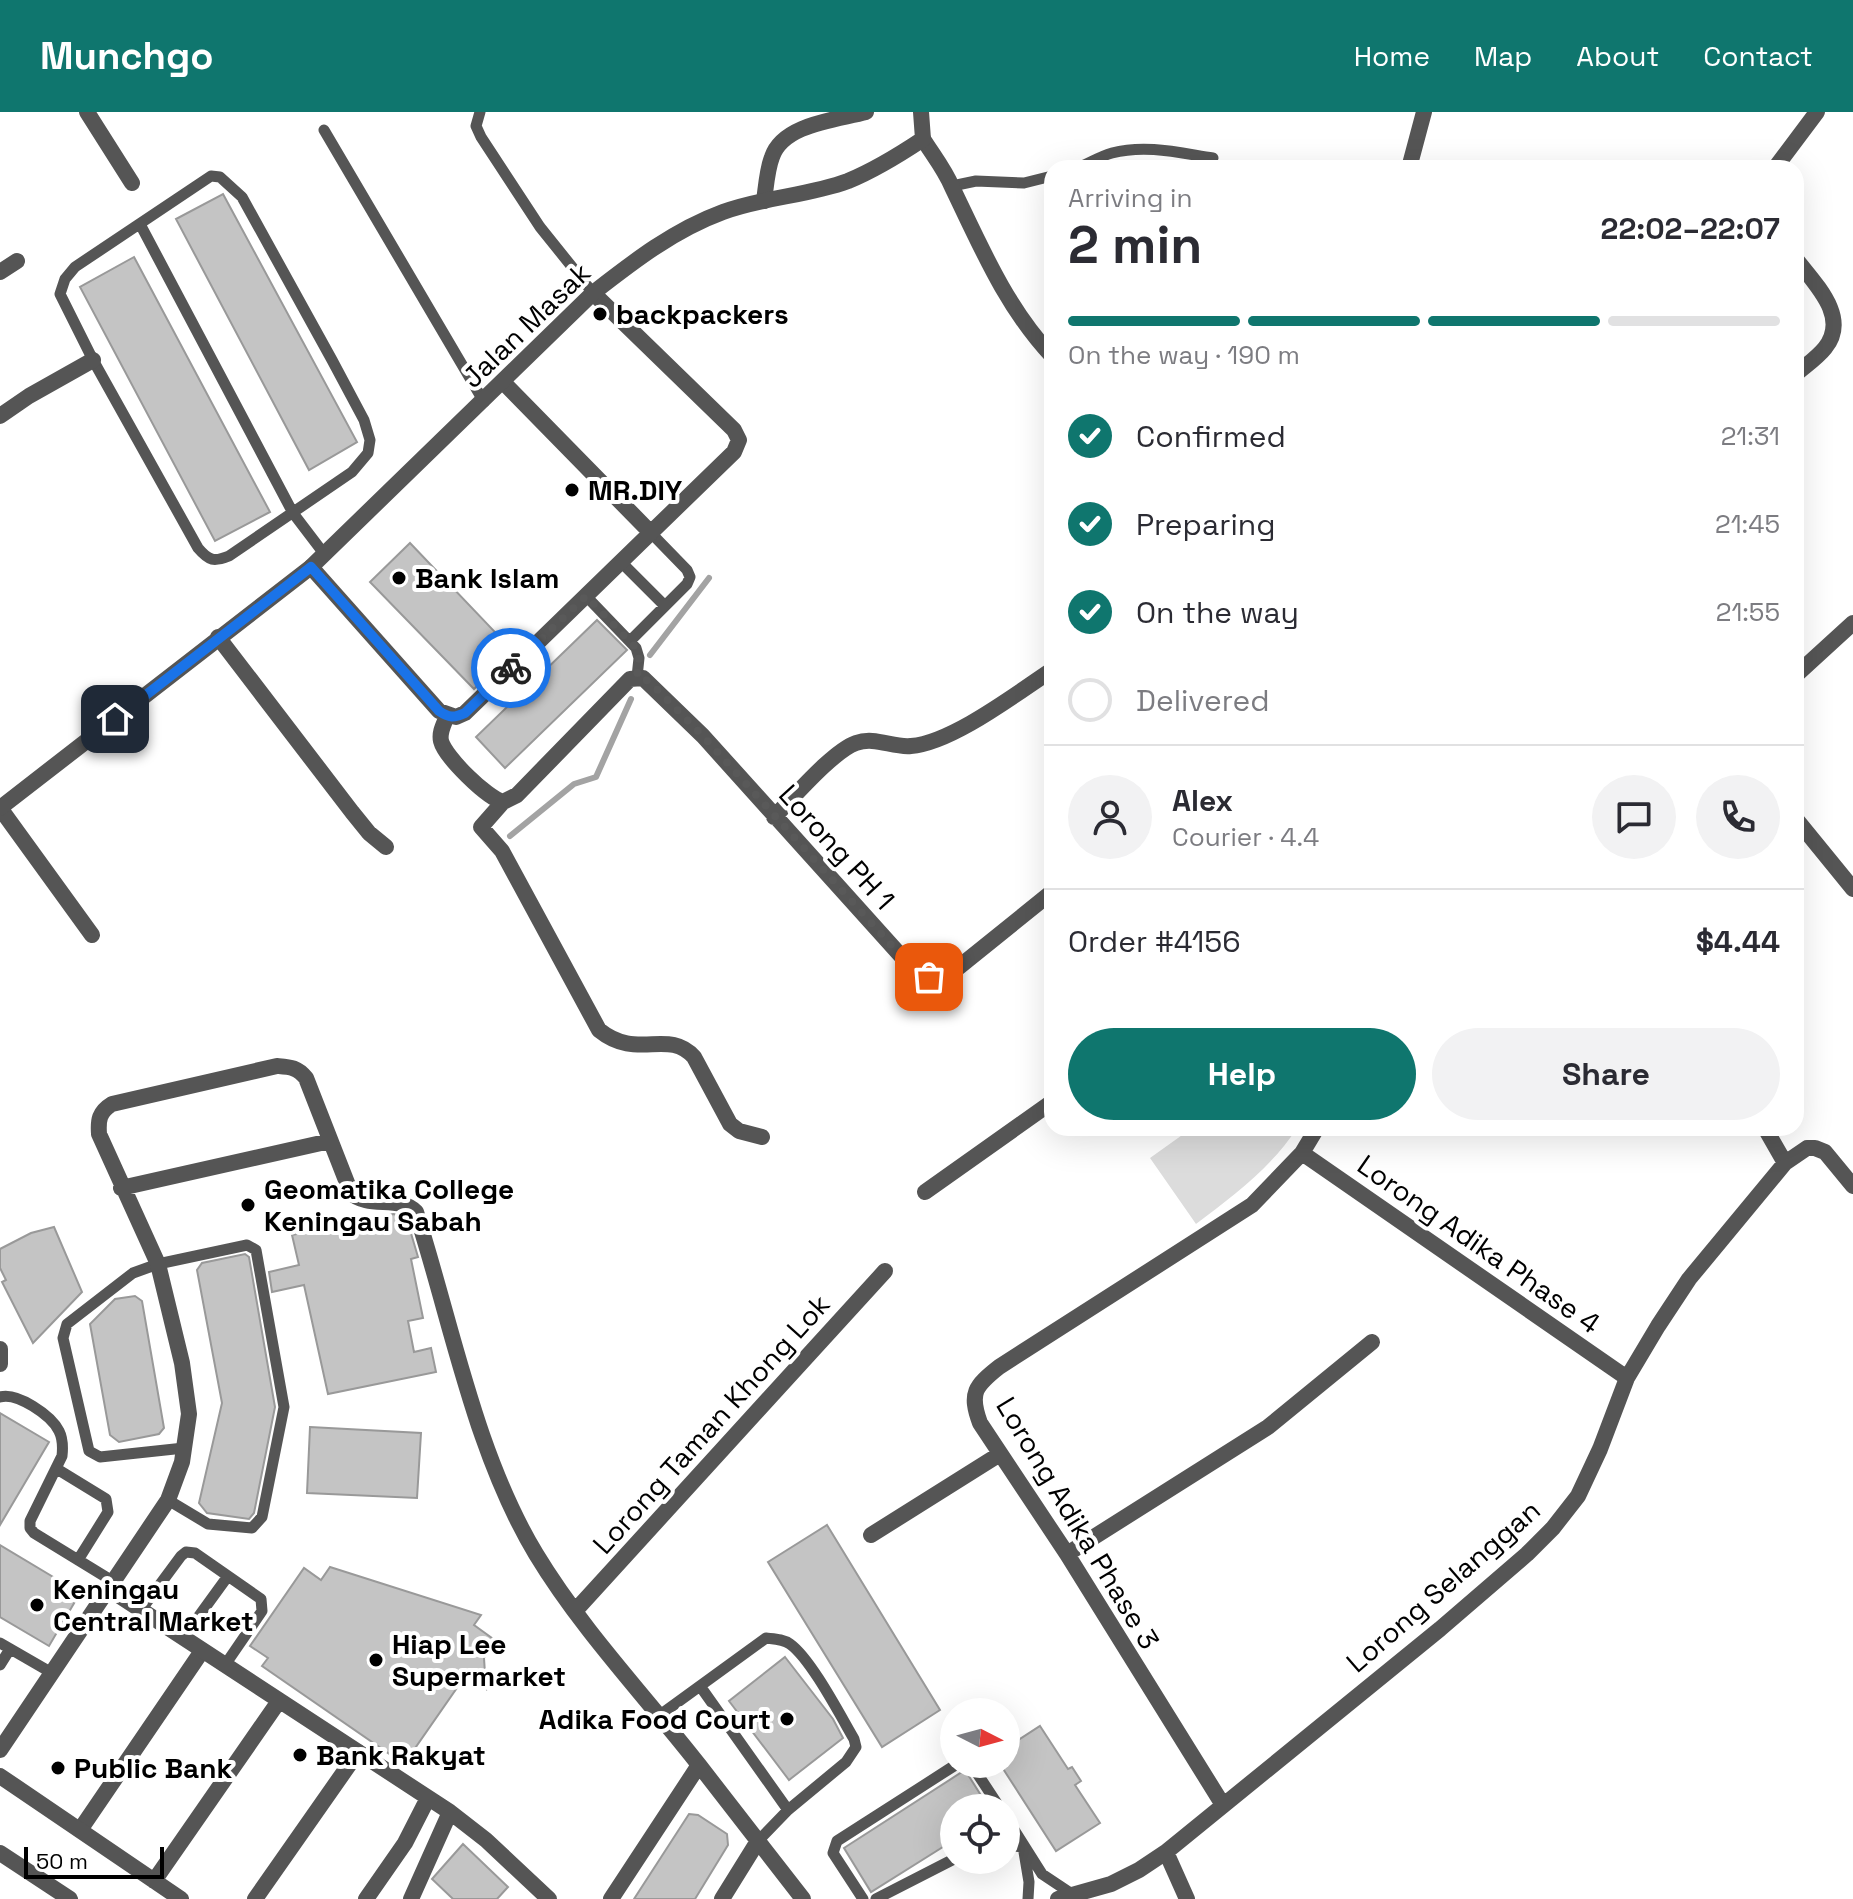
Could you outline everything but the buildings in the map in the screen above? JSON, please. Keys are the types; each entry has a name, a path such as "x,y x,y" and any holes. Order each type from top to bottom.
{"street":[{"path":"87,112 132,183"},
{"path":"764,201 772,155 783,138 797,131 866,112"},
{"path":"921,112 923,139 952,186 983,254 1028,330 1044,347"},
{"path":"1411,160 1424,112"},
{"path":"1781,160 1817,112"},
{"name":"Jalan Masak","path":"0,808 325,555 593,293 642,254 723,212 847,181 880,166 923,139"},
{"path":"0,272 17,261"},
{"path":"1804,270 1828,302 1835,326 1831,339 1822,351 1804,367"},
{"path":"311,567 439,711 456,717 465,713 651,533 734,452 739,440 734,430 593,293"},
{"path":"0,416 93,360"},
{"path":"503,382 651,533"},
{"path":"1804,668 1853,623"},
{"path":"218,637 352,812 369,833 386,847"},
{"path":"774,817 840,752 855,743 877,741 911,747 929,742 979,717 1044,675"},
{"path":"637,677 623,686 517,795 503,802 481,827 502,851 599,1030 619,1043 644,1047 664,1043 687,1049 730,1124 739,1131 762,1137"},
{"name":"Lorong PH 1","path":"637,677 649,681 703,736 911,967 924,976 938,977 954,971 1044,898"},
{"path":"447,716 441,730 441,740 447,751 487,795 503,802"},
{"path":"0,808 92,935"},
{"path":"1804,829 1853,889"},
{"path":"0,1750 168,1500 182,1462 188,1398 158,1264 121,1188 99,1134 98,1121 103,1110 112,1104 277,1066 291,1067 300,1070 306,1078 355,1197 407,1205 416,1212 444,1312 501,1486 536,1554 575,1611 803,1899"},
{"path":"925,1192 1044,1108"},
{"name":"Lorong Adika Phase 3","path":"1223,1805 1067,1554 980,1423 973,1404 976,1387 985,1378 1252,1205 1302,1153 1312,1136"},
{"path":"1770,1136 1785,1163 1807,1148 1815,1148 1825,1152 1853,1186"},
{"path":"121,1188 330,1141"},
{"name":"Lorong Adika Phase 4","path":"1302,1153 1627,1378"},
{"name":"Lorong Selanggan","path":"1065,1896 1111,1884 1166,1852 1440,1629 1553,1528 1578,1496 1627,1378 1689,1279 1785,1163"},
{"name":"Lorong Taman Khong Lok","path":"575,1611 885,1271"},
{"path":"1067,1554 1268,1427 1372,1342"},
{"path":"0,1349 0,1364"},
{"path":"871,1535 1000,1454"},
{"path":"112,1586 141,1610 202,1651 450,1812 486,1840 549,1899"},
{"path":"80,1830 202,1651"},
{"path":"154,1881 279,1701"},
{"path":"255,1899 358,1752"},
{"path":"611,1899 699,1765"},
{"path":"0,1776 181,1899"},
{"path":"366,1899 405,1843 428,1798"},
{"path":"411,1899 450,1812"},
{"path":"722,1899 758,1841"},
{"path":"1166,1852 1187,1899"},
{"path":"0,1853 70,1899"}],"lane":[{"path":"480,112 476,126 481,137 540,227 593,293"},
{"path":"324,130 484,402"},
{"path":"1096,160 1111,153 1136,149 1213,158"},
{"path":"211,176 220,177 242,197 332,360 364,420 370,440 368,453 352,472 229,556 215,561 206,559 93,360 64,305 61,286 75,267 198,182 211,176"},
{"path":"952,186 976,181 1024,183 1044,178"},
{"path":"140,224 293,513 325,555"},
{"path":"631,640 687,584 690,577 651,533"},
{"path":"621,562 665,606"},
{"path":"586,596 631,640 639,658 637,677"},
{"path":"168,1500 208,1524 244,1529 259,1523 284,1407 256,1250 247,1245 158,1264 125,1277 67,1324 63,1338 89,1451 100,1457 184,1448"},
{"path":"3,1396 16,1397 55,1424 63,1446 57,1469 30,1521 30,1528 112,1586"},
{"path":"57,1469 106,1499 109,1504 108,1512 78,1560"},
{"path":"141,1610 186,1552 195,1553 261,1599 263,1605 225,1665"},
{"path":"183,1638 228,1576"},
{"path":"660,1715 766,1638 781,1639 793,1645 809,1665 856,1747 846,1762 788,1810 758,1841"},
{"path":"0,1665 5,1646 52,1673"},
{"path":"700,1686 788,1810"},
{"path":"863,1899 833,1853 837,1841 940,1775"},
{"path":"1020,1842 1042,1874 1065,1896"},
{"path":"1023,1847 1029,1882 1028,1899"},
{"path":"876,1899 940,1866"}],"shaded area":[{"path":"1181,1136 1291,1136 1263,1169 1196,1224 1150,1158"}],"waterway":[{"path":"650,655 709,578"},
{"path":"510,836 574,784 596,777 631,699"}],"way so far":[{"path":"511,668 586,596 631,640 639,658 637,677 649,681 703,736 911,967 929,977"}],"place":[{"name":"backpackers","path":"600,314"},
{"name":"MR.DIY","path":"572,490"},
{"name":"Bank Islam","path":"399,578"},
{"name":"Geomatika College Keningau Sabah","path":"248,1205"},
{"name":"Keningau Central Market","path":"37,1605"},
{"name":"Hiap Lee Supermarket","path":"376,1660"},
{"name":"Adika Food Court","path":"787,1719"},
{"name":"Bank Rakyat","path":"300,1755"},
{"name":"Public Bank","path":"58,1768"}],"route":[{"path":"115,719 311,567 439,711 447,716 456,717 465,713 511,668"}]}
